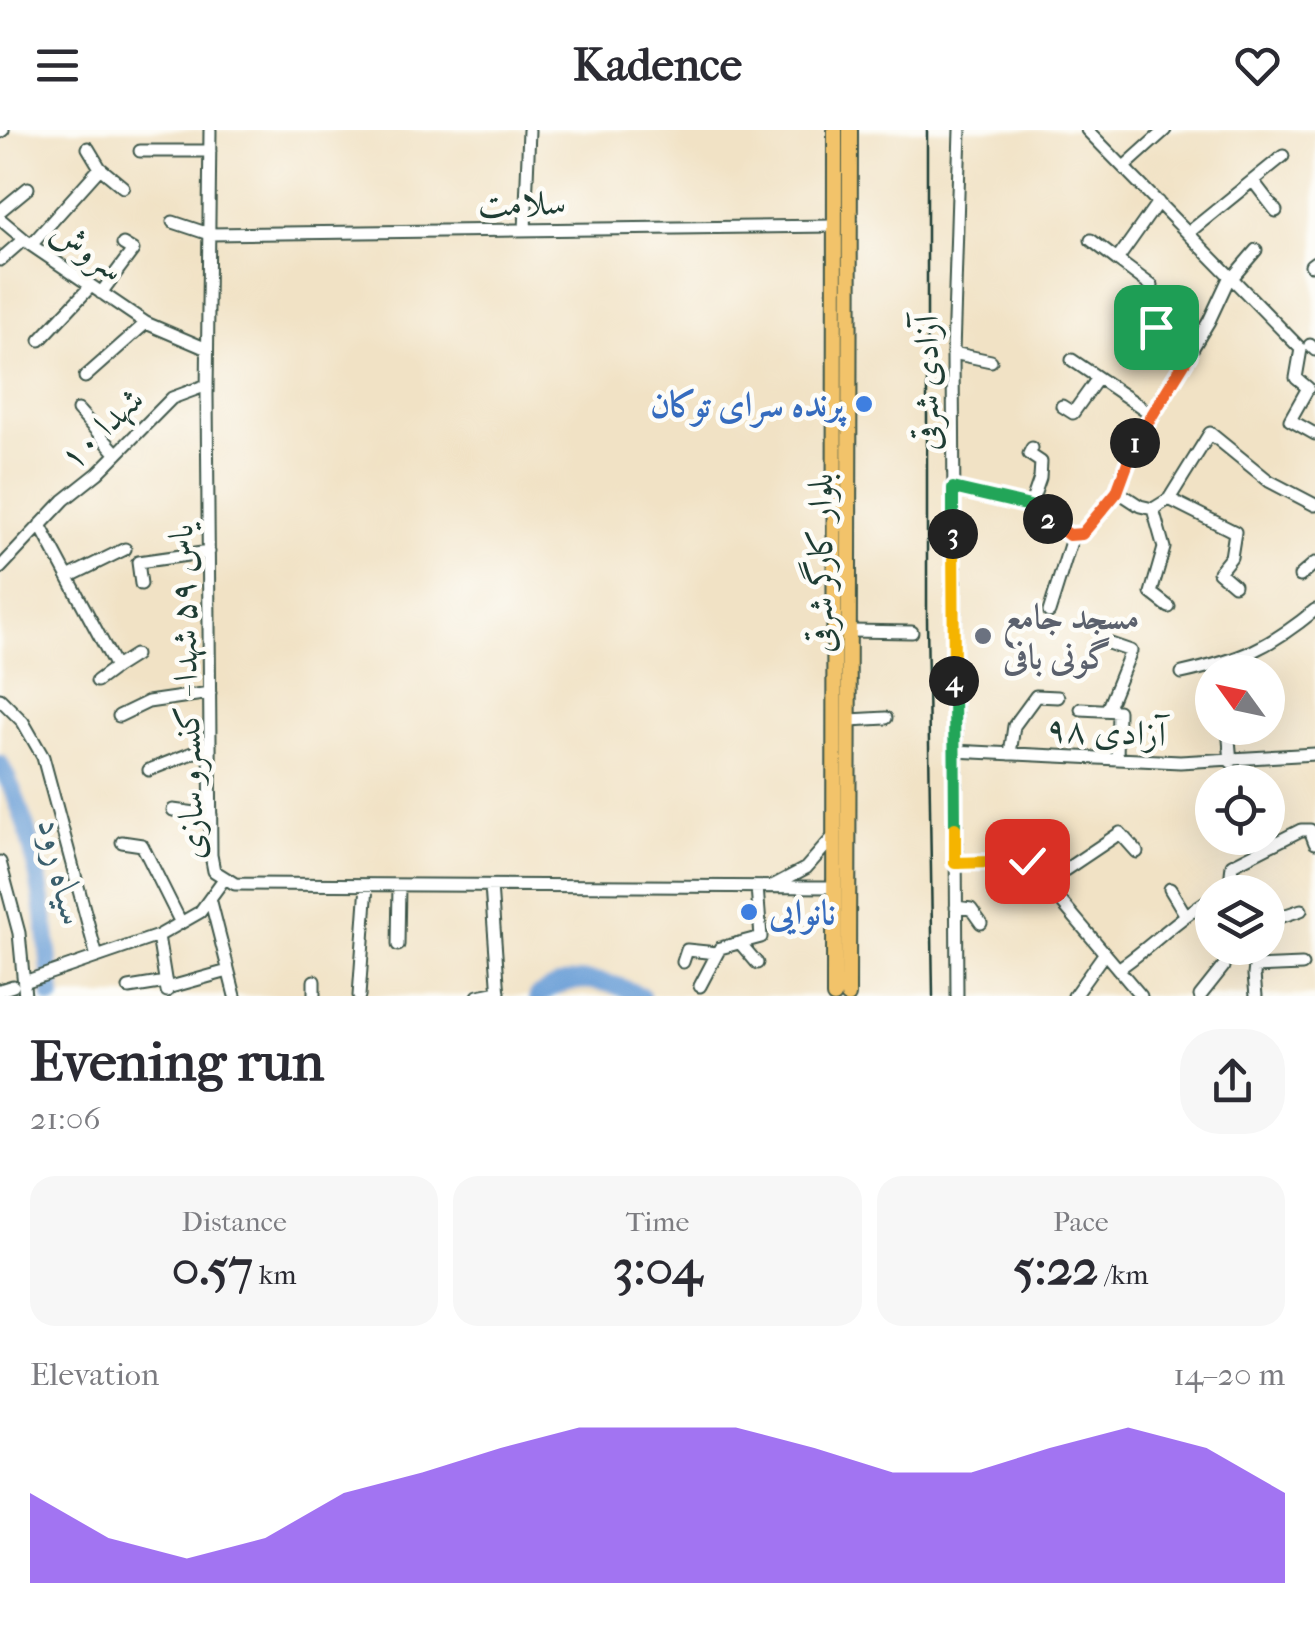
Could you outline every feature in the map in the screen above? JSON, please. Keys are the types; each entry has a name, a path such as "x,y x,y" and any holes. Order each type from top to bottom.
{"main road":[{"name":"بلوار کارگر شرقی","path":"835,130 843,518 850,631 848,996"},
{"name":"بلوار کارگر شرقی","path":"834,996 850,130"}],"street":[{"name":"یاس ۵۹ شهدا - کنسرو سازی","path":"210,130 207,385 214,871 235,884 834,887"},
{"path":"525,230 530,130"},
{"name":"آزادی شرقی","path":"957,996 953,353 960,130"},
{"path":"1086,130 1232,278 1310,347 1296,378 1308,388 1290,420 1315,434"},
{"path":"1124,167 1165,130"},
{"path":"88,148 100,168 123,187"},
{"path":"140,151 210,150"},
{"path":"1188,234 1284,156"},
{"path":"0,260 28,242 100,168"},
{"path":"1253,181 1276,211"},
{"path":"0,215 28,188"},
{"path":"1117,260 1158,202"},
{"name":"سروش","path":"0,215 28,242 146,324 208,350"},
{"name":"سلامت","path":"172,222 209,234 836,226"},
{"path":"1091,240 1152,286"},
{"path":"40,340 133,250 122,244"},
{"path":"953,488 1030,506 1073,535 1082,534 1117,492 1131,450 1232,278 1256,250"},
{"path":"1156,327 1170,302"},
{"path":"1133,309 1189,355"},
{"path":"85,377 146,324"},
{"path":"953,353 991,361"},
{"path":"1072,360 1152,415"},
{"path":"1062,406 1072,413 1098,378"},
{"name":"شهدا ۱۰","path":"0,568 172,398 207,385"},
{"path":"78,410 116,454"},
{"path":"1117,492 1153,509 1169,499 1210,434 1269,481 1315,505"},
{"path":"1030,506 1041,462 1028,454 1032,448"},
{"path":"1169,499 1235,532 1231,557 1219,572 1234,585"},
{"path":"1153,509 1164,548 1151,593 1169,607"},
{"path":"40,525 116,667"},
{"path":"1049,612 1073,535"},
{"path":"0,547 12,556"},
{"path":"68,577 125,549"},
{"path":"141,584 138,562 209,552"},
{"path":"1300,576 1315,563"},
{"path":"1249,655 1315,610"},
{"path":"850,631 912,632"},
{"path":"1108,643 1130,651 1108,710"},
{"path":"98,681 135,655"},
{"path":"1182,673 1195,671"},
{"path":"120,716 148,702 210,693"},
{"path":"1010,754 1014,726 1036,696 1058,697"},
{"path":"0,699 23,722 43,757 92,959"},
{"path":"1081,708 1118,711 1117,759"},
{"path":"850,720 886,718"},
{"path":"1230,745 1231,762"},
{"path":"149,770 210,746"},
{"name":"آزادی ۹۸","path":"954,751 1231,762 1315,754"},
{"path":"173,810 211,815"},
{"path":"1231,875 1232,865 1242,857 1301,830 1310,830 1315,843"},
{"path":"1047,882 1120,833 1137,852"},
{"path":"700,986 720,948 761,937 764,887 806,868 835,835"},
{"path":"122,842 142,844 182,922"},
{"path":"955,863 1027,861 1141,996"},
{"path":"0,862 19,933 17,984 25,996"},
{"path":"17,984 158,936 200,912 224,879"},
{"path":"359,996 366,885"},
{"path":"398,945 399,885"},
{"path":"478,996 499,994 491,886"},
{"path":"1170,888 1185,914"},
{"path":"210,898 234,996"},
{"path":"956,907 971,910 981,923"},
{"path":"1118,970 1195,908"},
{"path":"1285,915 1301,910"},
{"path":"158,936 167,989"},
{"path":"740,942 756,963"},
{"path":"684,951 717,953"},
{"path":"1074,996 1104,954"},
{"path":"1256,996 1255,967 1302,965"},
{"path":"1200,996 1223,967"},
{"path":"129,988 167,989 228,971"},
{"path":"314,981 314,996"}],"waterway":[{"name":"سیاه رود","path":"0,764 32,847 43,906 52,996"},
{"name":"سیاه رود","path":"538,996 550,988 576,981 602,982 641,996"}],"railway":[{"path":"927,130 927,619 933,996"}],"place":[{"name":"پرنده سرای توکان","path":"864,404"},
{"name":"مسجد جامع گونی بافی","path":"983,636"},
{"name":"نانوایی","path":"749,912"}],"route":[{"path":"1027,861 955,863 953,488 1030,506 1069,535 1082,534 1117,492 1131,450 1189,355 1156,327"}]}
